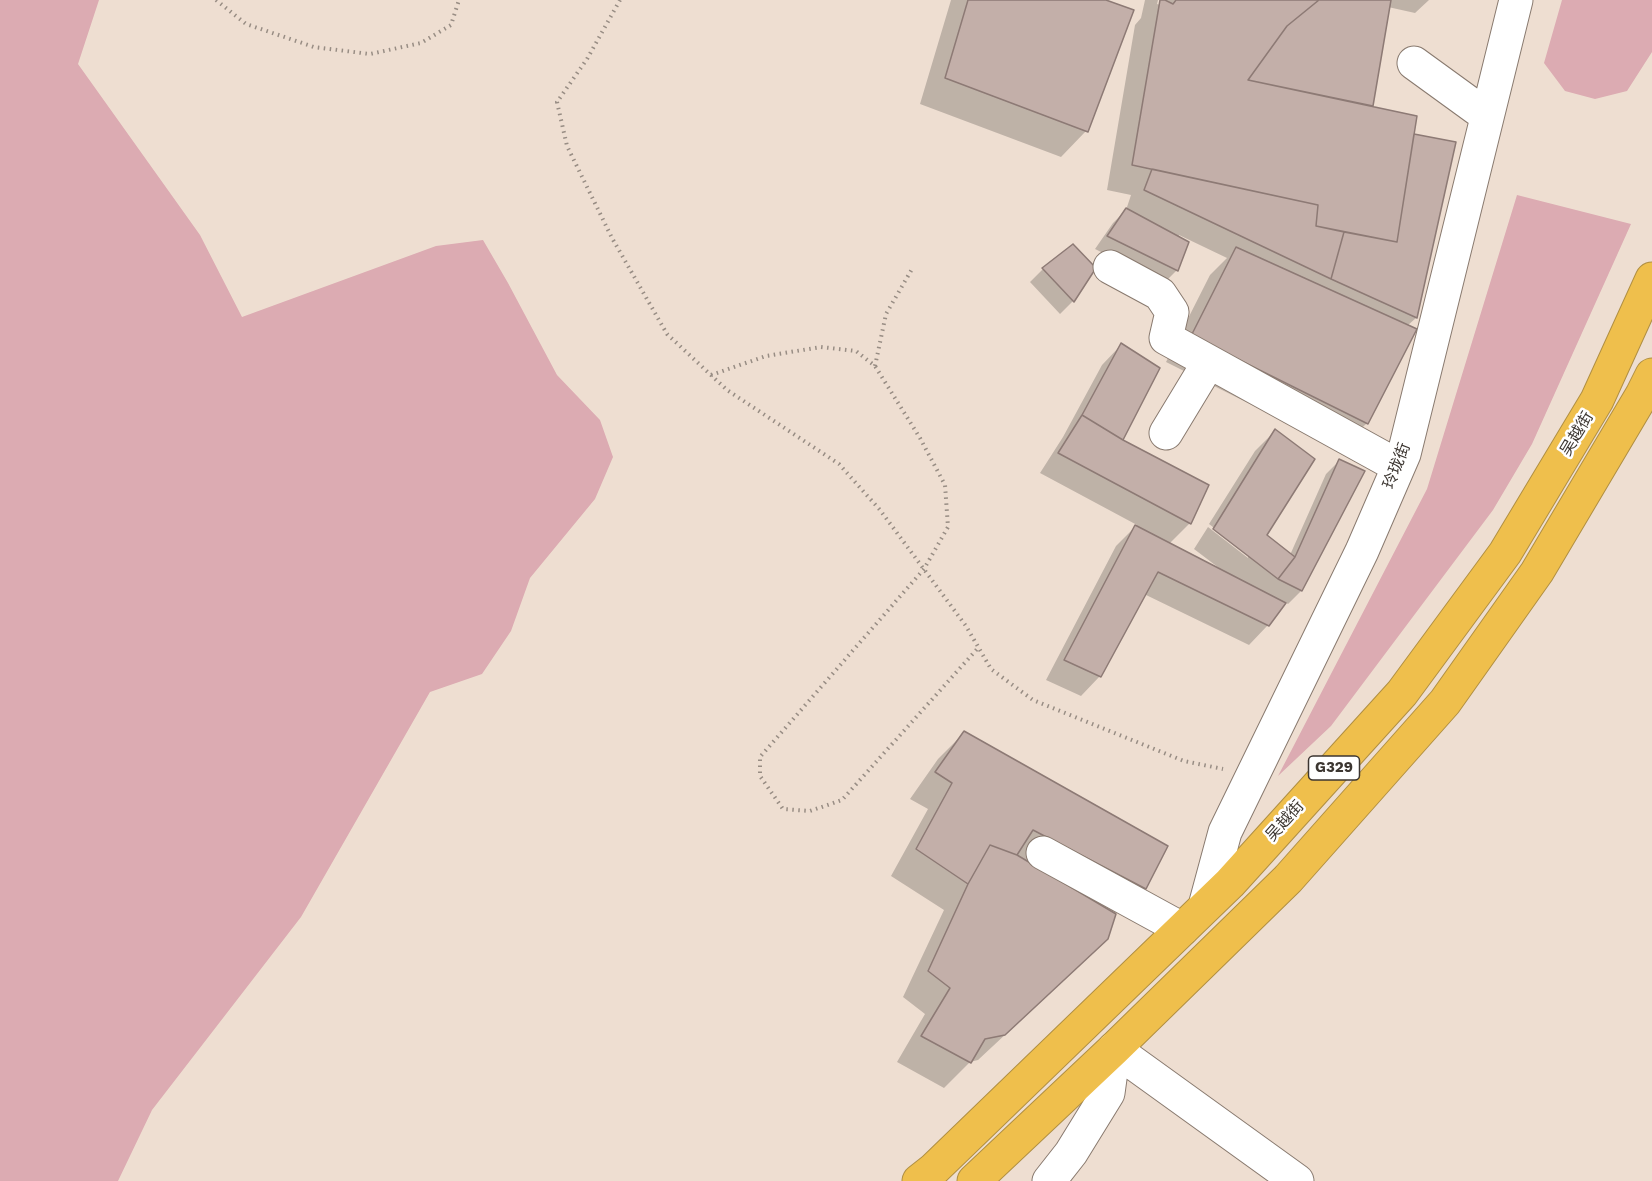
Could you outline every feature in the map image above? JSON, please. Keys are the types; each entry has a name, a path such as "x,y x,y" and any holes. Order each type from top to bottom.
{"highway":[{"name":"吴越街","path":"919,1181 1230,883 1402,693 1505,553 1597,400 1652,279"},
{"name":"G329","path":"974,1181 1288,879 1445,702 1537,572 1652,375"}],"street":[{"name":"玲珑街","path":"1205,906 1225,832 1362,551 1404,454 1516,0"},
{"path":"1414,63 1487,116"},
{"path":"1110,267 1160,294 1172,312 1166,338 1398,466"},
{"path":"1166,433 1209,362"},
{"path":"1043,853 1182,929"},
{"path":"1049,1181 1071,1153 1108,1093 1114,1048 1298,1181"}],"path":[{"path":"216,0 246,24 314,47 370,54 421,43 451,26 459,0"},
{"path":"620,0 587,59 557,102 567,146 612,238 667,334 727,390 839,464 880,510 924,569 966,626 991,669 1033,700 1184,762 1253,774"},
{"path":"875,366 886,314 912,269"},
{"path":"711,375 766,356 820,346 856,351 875,366 920,438 945,485 948,527 924,569 760,757 760,776 783,808 810,811 842,800 978,648"}],"shaded area":[{"path":"0,0 99,0 78,64 200,235 242,317 436,246 483,240 557,375 600,420 613,457 595,499 530,578 511,631 482,674 430,692 301,917 152,1110 118,1181 0,1181"},
{"path":"1562,0 1652,0 1652,52 1627,91 1595,99 1565,91 1544,63"},
{"path":"1517,195 1631,224 1532,444 1493,510 1331,726 1278,776 1427,489"}],"building":[{"path":"968,0 1106,0 1134,10 1088,132 945,78"},
{"path":"1160,0 1173,4 1176,0 1319,0 1287,26 1248,80 1417,116 1397,242 1316,226 1318,205 1132,165"},
{"path":"1319,0 1391,0 1373,106 1248,80 1287,26"},
{"path":"1414,134 1456,142 1417,318 1331,279 1344,232 1397,242"},
{"path":"1152,169 1318,205 1316,226 1344,232 1331,279 1144,190"},
{"path":"1126,208 1189,242 1178,271 1107,236"},
{"path":"1073,244 1096,268 1074,302 1042,268"},
{"path":"1236,247 1417,329 1368,424 1191,336"},
{"path":"1121,343 1160,368 1123,440 1082,415"},
{"path":"1082,415 1123,440 1209,485 1191,524 1058,453"},
{"path":"1275,429 1315,459 1267,535 1295,557 1278,579 1213,529"},
{"path":"1339,459 1365,471 1302,591 1278,579 1295,557"},
{"path":"1135,525 1286,603 1269,626 1158,572 1101,677 1064,660"},
{"path":"964,731 1168,846 1146,889 1033,830 1017,855 990,845 968,884 916,849 952,783 935,772"},
{"path":"990,845 1017,855 1116,914 1108,939 1005,1035 985,1039 971,1063 921,1036 950,988 928,971 968,884"}]}
